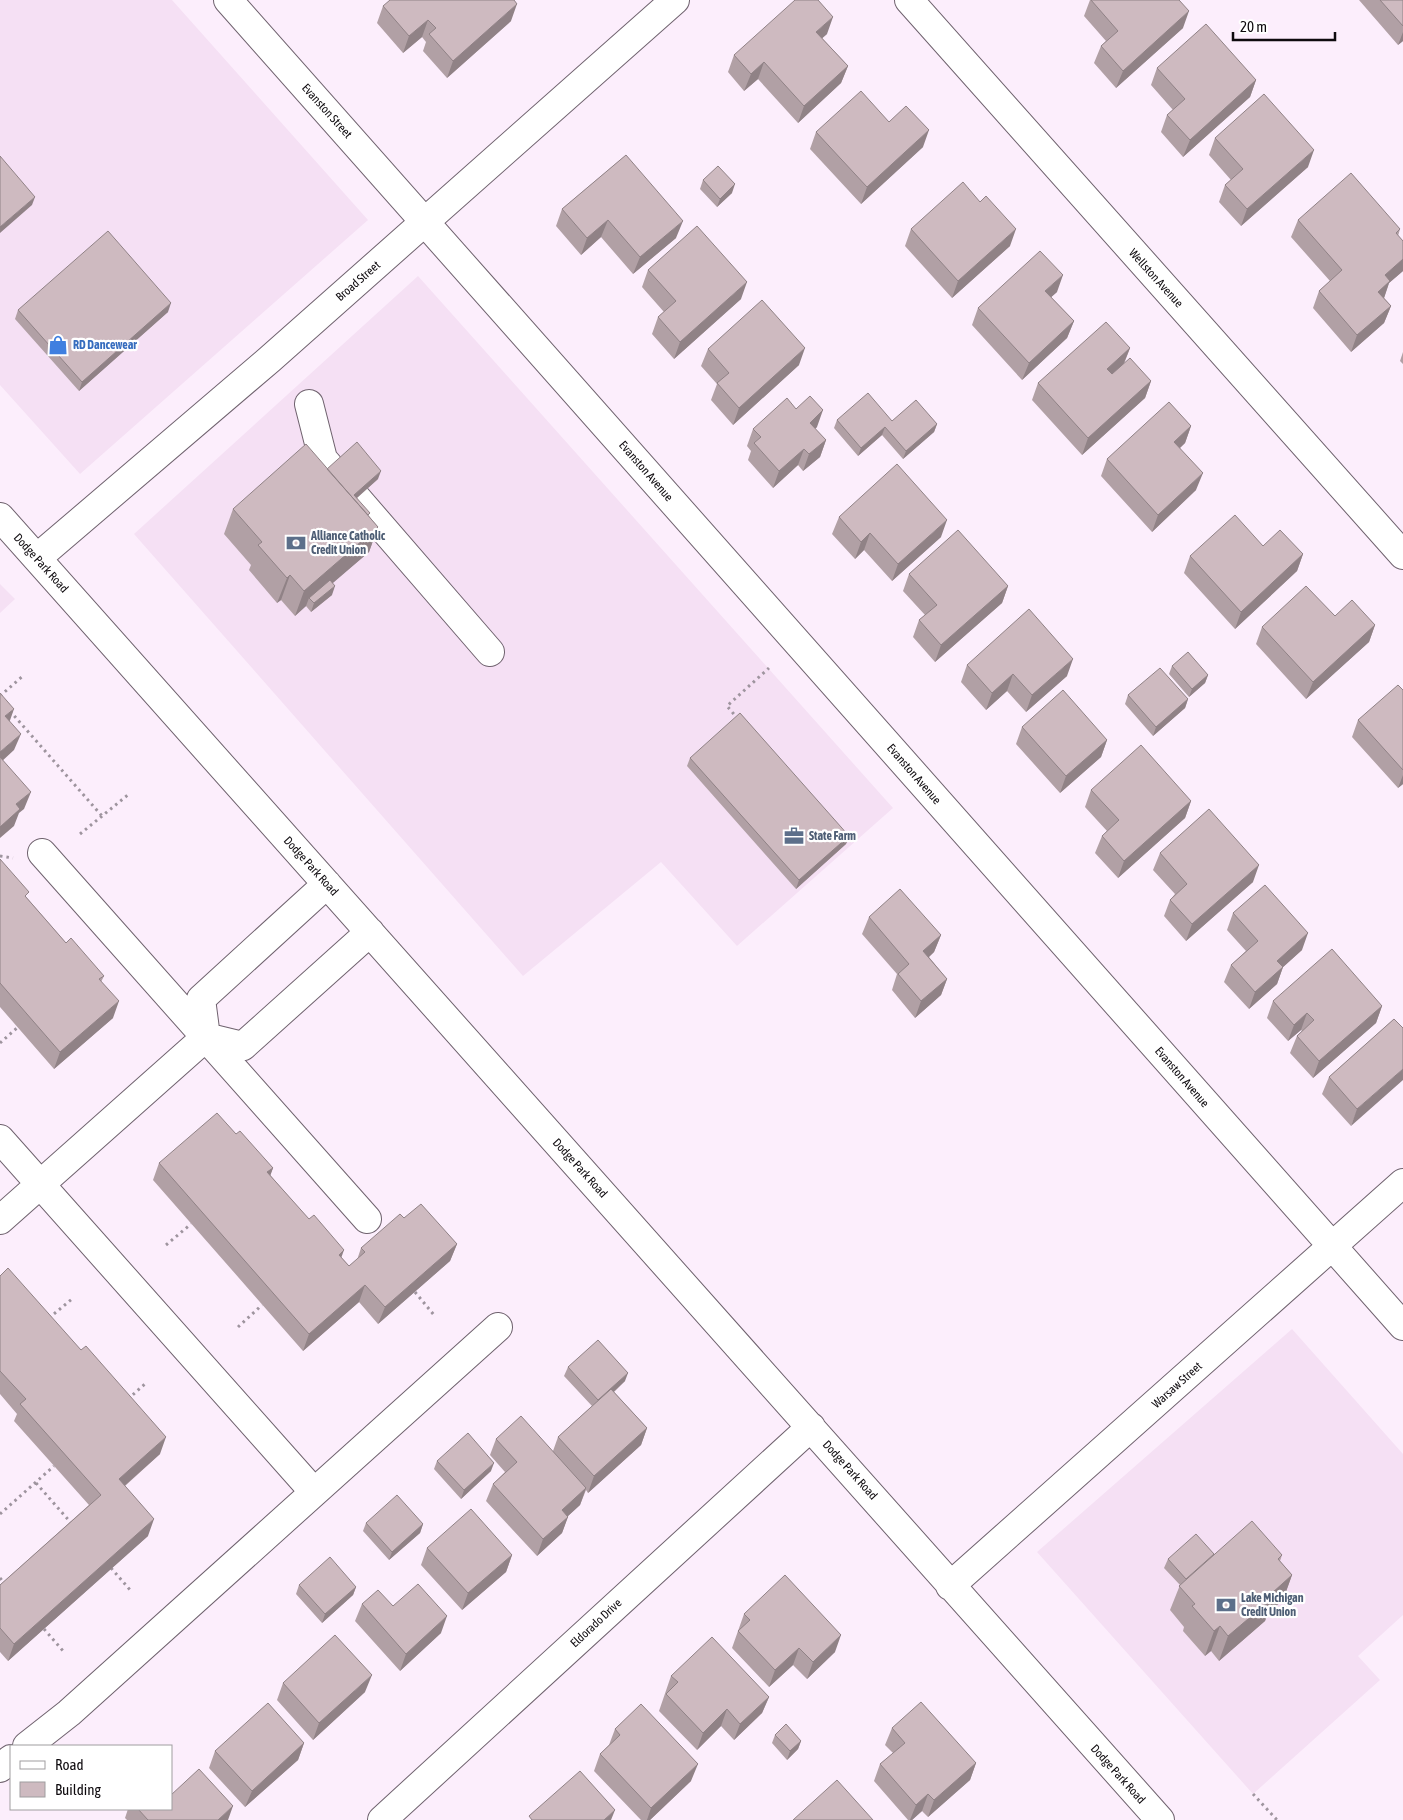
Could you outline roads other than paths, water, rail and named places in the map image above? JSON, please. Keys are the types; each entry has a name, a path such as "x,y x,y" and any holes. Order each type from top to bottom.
{"street":[{"name":"Evanston Street","path":"228,0 426,222"},
{"name":"Broad Street","path":"37,558 270,359 675,0"},
{"name":"Wellston Avenue","path":"909,0 1403,555"},
{"name":"Evanston Avenue","path":"426,222 1403,1326"},
{"path":"309,404 322,459 490,652"},
{"name":"Dodge Park Road","path":"0,517 865,1486 950,1586 1160,1820"},
{"path":"42,853 367,1219"},
{"path":"206,1037 201,998 327,884"},
{"path":"206,1037 243,1046 370,932"},
{"path":"0,1220 206,1037"},
{"path":"0,1139 314,1492"},
{"name":"Warsaw Street","path":"950,1586 1403,1183"},
{"path":"28,1745 69,1713 498,1327"},
{"name":"Eldorado Drive","path":"382,1820 811,1427"},
{"path":"0,1768 10,1760"}],"place":[{"name":"RD Dancewear","path":"58,345"},
{"name":"Alliance Catholic Credit Union","path":"296,543"},
{"name":"State Farm","path":"794,836"},
{"name":"Lake Michigan Credit Union","path":"1226,1605"}]}
